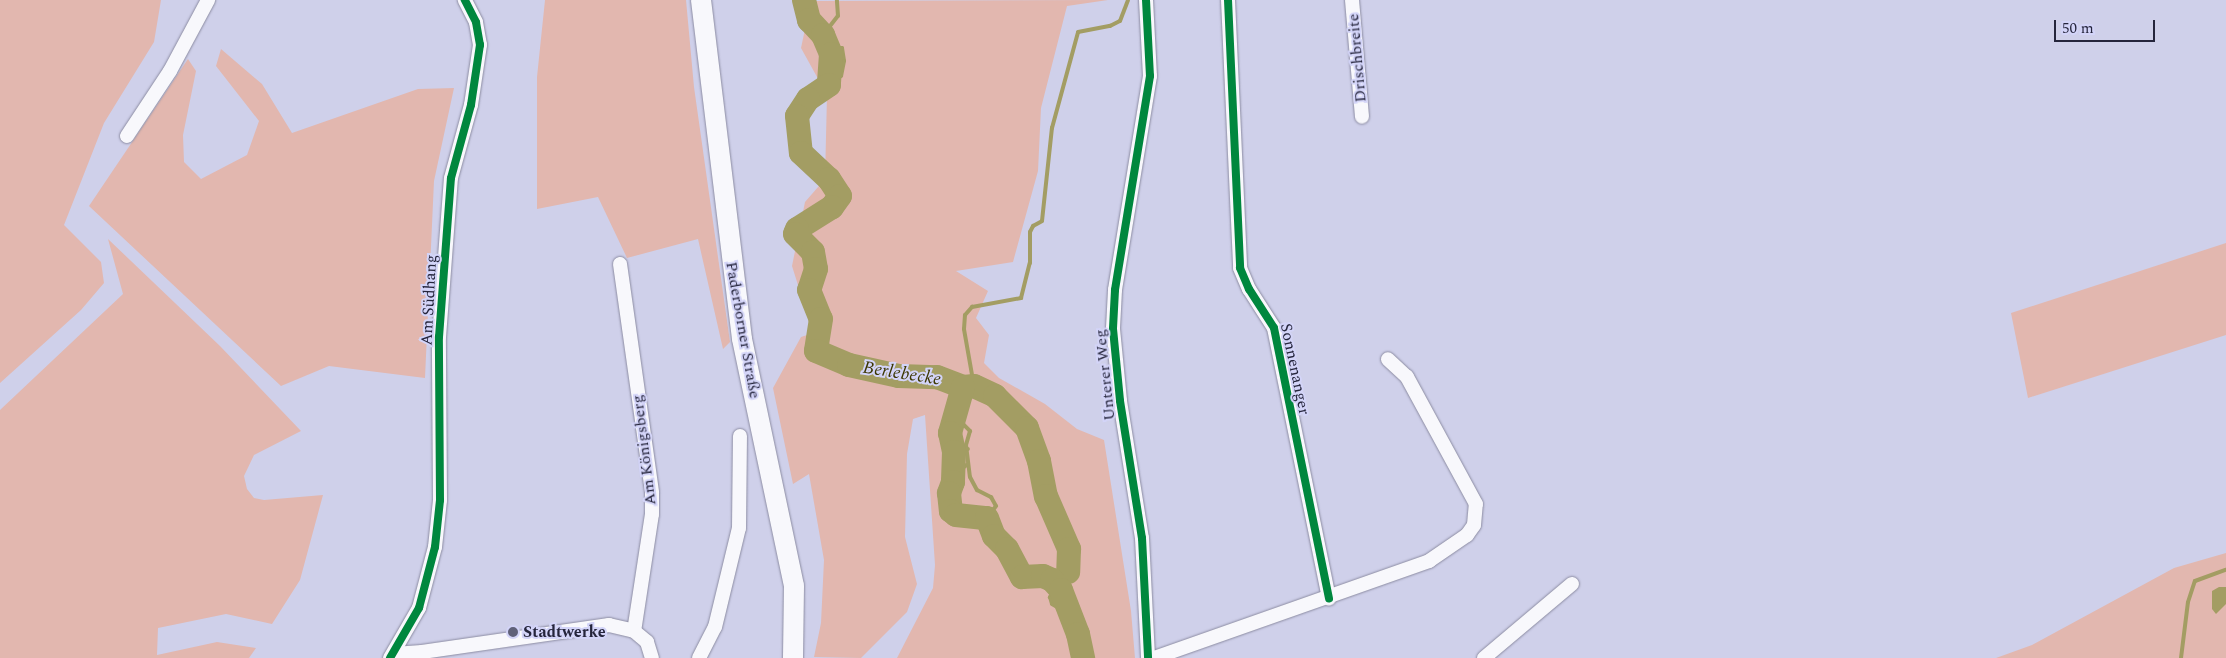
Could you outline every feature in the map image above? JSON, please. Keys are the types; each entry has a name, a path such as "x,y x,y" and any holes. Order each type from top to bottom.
{"main road":[{"name":"Paderborner Straße","path":"701,0 742,339 794,586 793,658"}],"street":[{"path":"127,136 170,72 208,0"},
{"name":"Am Südhang","path":"392,656 419,608 435,547 440,500 439,337 451,178 471,105 480,45 476,22 465,0"},
{"name":"Unterer Weg","path":"1146,0 1150,76 1115,290 1113,329 1120,401 1142,538 1148,658"},
{"name":"Sonnenanger","path":"1228,0 1240,268 1249,289 1274,328 1329,598"},
{"name":"Drischbreite","path":"1352,0 1362,117"},
{"name":"Am Königsberg","path":"620,264 652,493 652,514 634,631"},
{"path":"1154,658 1329,598 1429,561 1461,541 1474,525 1476,504 1407,377 1388,360"},
{"path":"699,658 715,627 739,528 740,436"},
{"path":"1484,658 1572,584"},
{"name":"Am Südhang","path":"392,656 609,625 634,631"},
{"path":"634,631 647,642 652,658"}],"shaded area":[{"path":"0,0 161,0 154,42 104,123 64,225 101,262 104,283 81,310 0,383"},
{"path":"545,0 686,0 694,87 730,342 723,349 698,239 627,258 598,197 537,209 537,77"},
{"path":"1108,0 1067,6 1041,108 1038,171 1013,262 956,271 988,291 976,318 989,335 984,363 999,378 1045,404 1077,429 1104,440 1131,611 1135,658 897,658 933,588 935,565 925,415 913,419 907,454 905,537 917,584 907,612 861,658 814,657 821,623 824,560 809,474 793,484 773,388 801,337 813,333 792,266 805,202 825,179 827,95 801,48 811,1"},
{"path":"221,49 262,84 292,133 418,89 454,88 434,181 425,378 329,366 281,386 89,206 188,59 196,71 183,135 184,162 201,179 247,155 259,121 216,66"},
{"path":"108,239 220,346 301,431 254,455 244,476 247,489 254,498 264,500 323,495 300,580 272,624 226,614 158,628 157,655 217,642 256,648 249,658 0,658 0,410 123,294"},
{"path":"2226,243 2226,335 2028,398 2011,313"},
{"path":"2226,553 2226,658 1996,658 2032,645 2174,568"},
{"path":"2219,587 2226,587 2226,604 2216,614 2212,609 2212,591"}],"waterway":[{"name":"Berlebecke","path":"804,0 809,20 823,35 831,54 829,85 808,99 797,116 801,153 829,179 840,196 832,207 797,229 795,234 813,252 816,269 809,290 821,319 816,351 849,365 899,376 937,377 963,387 974,386 995,396 1027,428 1039,461 1046,496 1069,549 1068,572"},
{"path":"823,35 838,16 837,0"},
{"path":"974,386 964,329 965,315 972,307 1021,298 1030,263 1030,232 1033,226 1042,221 1052,128 1078,32 1110,26 1120,21 1128,0"},
{"path":"828,49 842,48 844,61 841,76 829,85"},
{"name":"Berlebecke","path":"963,387 950,433 954,452 953,482 949,493 951,511 956,515 987,518 994,536 1007,549 1022,577 1043,576 1052,580 1061,590 1078,634 1083,658"},
{"path":"956,417 970,431 966,445 970,477 977,490 991,497 996,506 987,518"},
{"path":"954,447 968,449"},
{"path":"953,476 968,464"},
{"path":"2181,658 2188,602 2195,581 2226,570"},
{"path":"1058,586 1050,597 1052,604 1069,614"}],"cycle path":[{"path":"390,658 419,608 435,547 440,500 439,337 451,178 471,105 480,45 476,22 465,0"},
{"path":"1146,0 1150,76 1115,290 1113,329 1120,401 1142,538 1148,658"},
{"path":"1228,0 1240,268 1249,289 1274,328 1329,598"}],"place":[{"name":"Stadtwerke","path":"513,632"}]}
